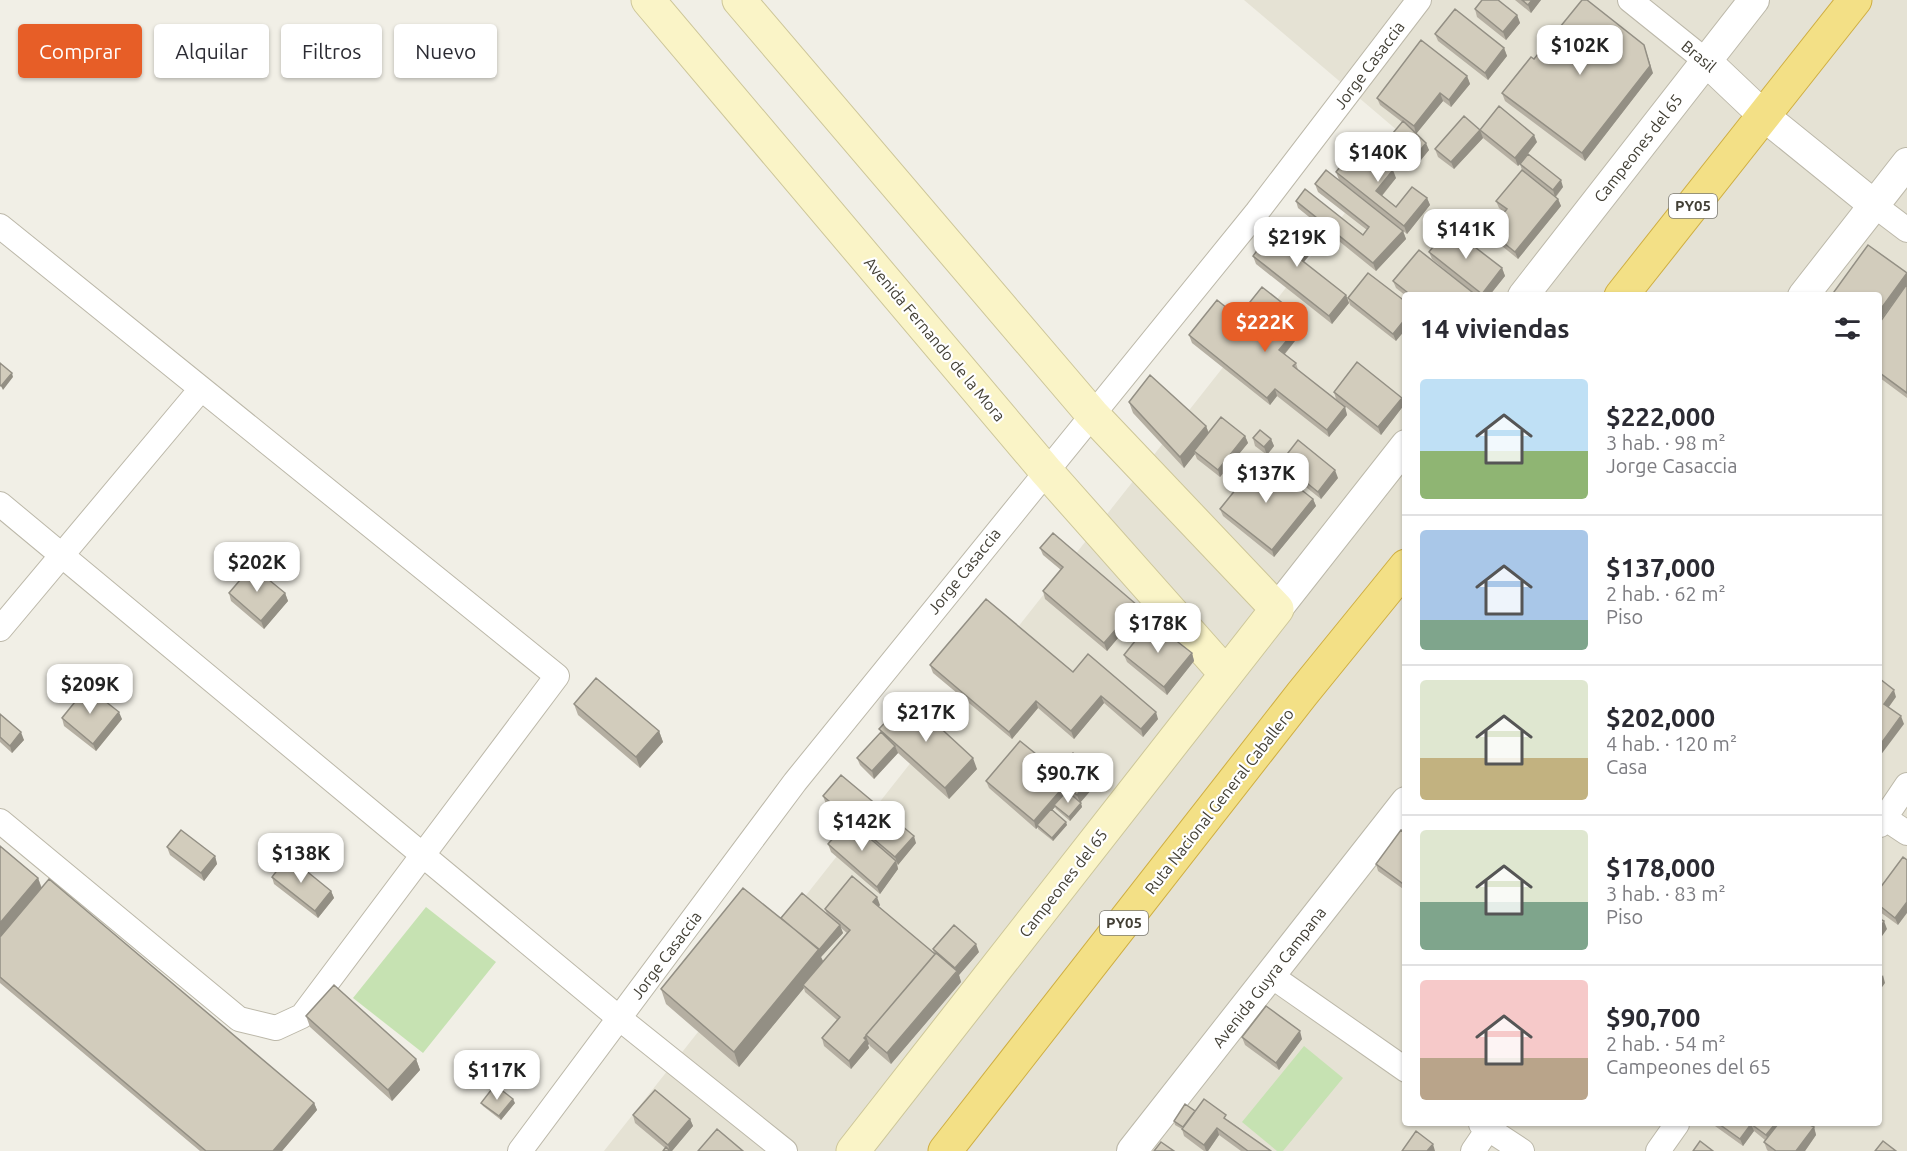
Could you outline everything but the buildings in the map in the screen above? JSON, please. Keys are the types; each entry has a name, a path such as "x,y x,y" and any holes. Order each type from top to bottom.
{"highway":[{"name":"PY05","path":"1624,292 1855,0"},
{"name":"Ruta Nacional General Caballero","path":"945,1151 1302,694 1402,572"}],"main road":[{"name":"Avenida Fernando de la Mora","path":"648,0 1046,471 1226,674"},
{"path":"739,0 1092,414 1277,609"},
{"name":"Campeones del 65","path":"853,1151 1277,609"}],"street":[{"name":"Jorge Casaccia","path":"520,1151 795,782 1257,212 1419,0"},
{"name":"Brasil","path":"1630,0 1706,61 1764,116 1874,205"},
{"name":"Campeones del 65","path":"1525,292 1754,0"},
{"path":"1806,292 1907,163"},
{"path":"1874,205 1907,230"},
{"path":"0,226 557,676 302,1016 276,1029 239,1019 0,821"},
{"path":"0,629 201,388"},
{"name":"Campeones del 65","path":"1277,609 1402,450"},
{"path":"0,504 619,1018 785,1151"},
{"path":"1882,819 1907,785"},
{"name":"Avenida Guyra Campana","path":"1132,1151 1402,807"},
{"path":"1882,820 1907,833"},
{"path":"1270,975 1402,1067"},
{"path":"1473,1151 1485,1126 1522,1151"},
{"path":"1658,1151 1676,1126"}],"shaded area":[{"path":"1244,0 1907,0 1907,1151 604,1151 1405,137"}],"green space":[{"path":"426,907 496,962 423,1053 353,998"},
{"path":"1304,1046 1343,1078 1283,1151 1277,1151 1242,1122"}]}
